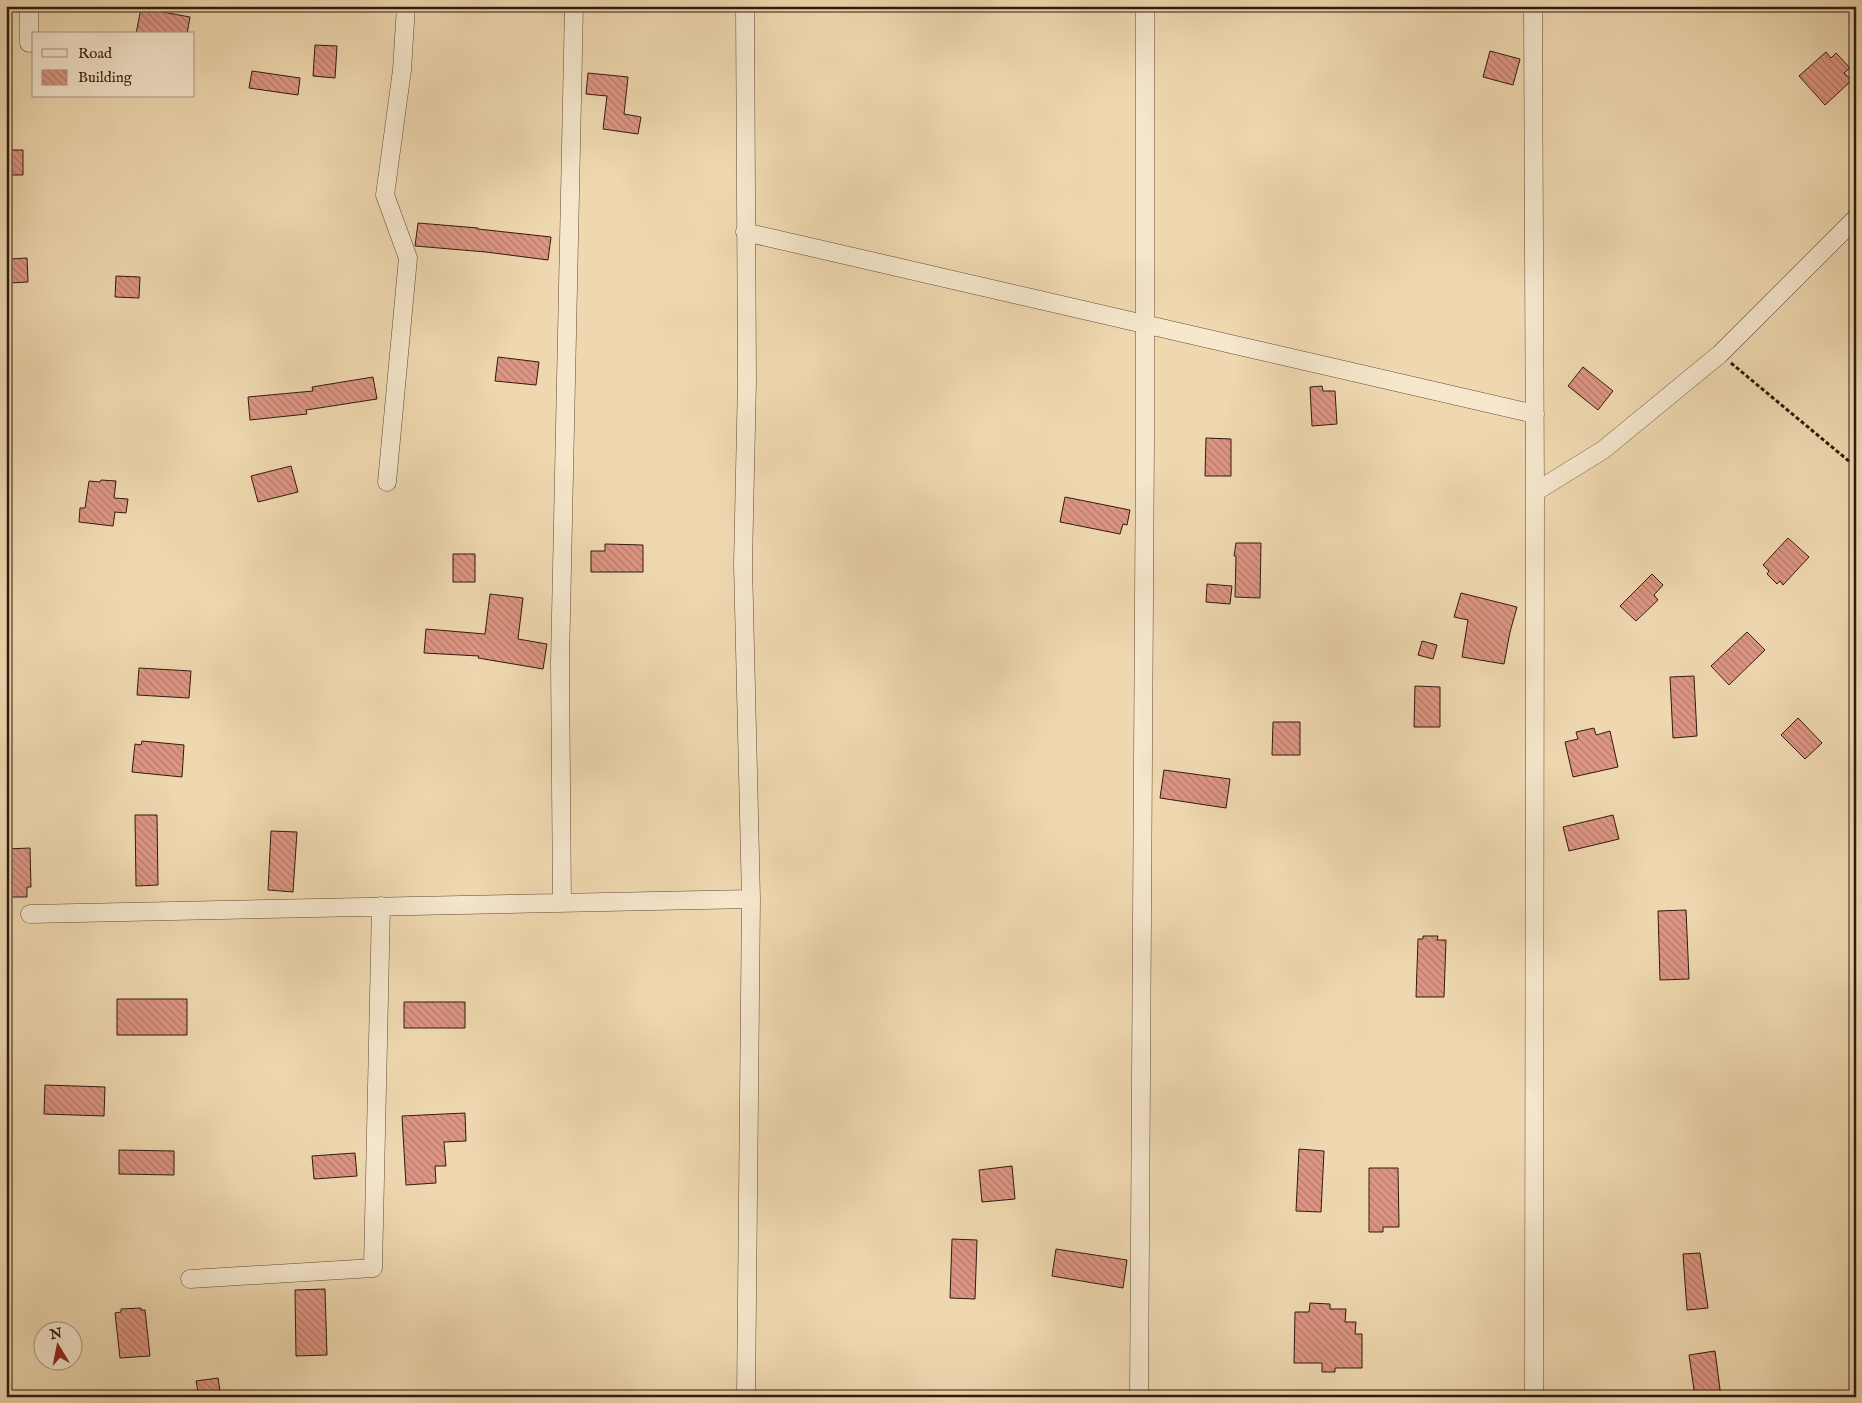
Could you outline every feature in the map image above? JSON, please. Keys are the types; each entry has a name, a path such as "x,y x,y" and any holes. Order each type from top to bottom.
{"street":[{"path":"29,6 29,43"},
{"path":"387,482 408,258 385,196 402,70 406,6"},
{"path":"562,903 560,662 574,6"},
{"path":"745,6 747,380 743,564 751,899 746,1397"},
{"path":"1139,1397 1145,6"},
{"path":"1534,6 1534,1397"},
{"path":"1535,492 1604,450 1720,354 1856,218"},
{"path":"745,232 1535,414"},
{"path":"30,914 751,899"},
{"path":"190,1279 373,1268 381,906"}],"path":[{"path":"1720,354 1856,467"}],"building":[{"path":"141,8 190,17 187,32 136,32"},
{"path":"315,45 337,46 335,78 313,76"},
{"path":"1490,51 1520,59 1513,85 1483,77"},
{"path":"1826,52 1831,58 1836,53 1850,68 1844,73 1852,80 1825,105 1799,76"},
{"path":"252,71 300,78 298,95 249,88"},
{"path":"588,73 628,77 624,114 641,117 638,134 603,129 607,96 586,94"},
{"path":"6,150 23,150 23,175 6,175"},
{"path":"418,223 551,237 548,260 415,246"},
{"path":"27,258 28,282 10,283 9,259"},
{"path":"116,276 140,277 139,298 115,297"},
{"path":"498,357 539,362 536,385 495,381"},
{"path":"1583,367 1613,391 1598,410 1568,386"},
{"path":"373,377 377,399 306,410 307,414 250,420 248,397 313,391 312,387"},
{"path":"1322,386 1323,391 1335,391 1337,424 1312,426 1310,387"},
{"path":"1206,438 1231,439 1231,476 1205,476"},
{"path":"291,466 298,492 258,502 251,476"},
{"path":"101,480 116,481 114,498 128,499 126,513 115,512 113,526 79,522 80,508 85,508 89,481 100,482"},
{"path":"1065,497 1130,510 1127,525 1123,524 1120,534 1060,522"},
{"path":"1788,538 1809,557 1783,585 1780,581 1777,584 1767,574 1769,571 1763,565"},
{"path":"1236,543 1261,543 1260,598 1235,597 1236,556 1234,556"},
{"path":"605,544 643,545 643,572 591,572 591,551 605,551"},
{"path":"453,554 475,554 475,582 453,582"},
{"path":"1652,574 1663,585 1654,595 1658,600 1636,621 1620,606"},
{"path":"1207,584 1232,586 1230,604 1206,602"},
{"path":"1461,593 1517,607 1504,664 1462,657 1468,620 1454,617"},
{"path":"490,594 523,598 518,639 547,644 543,669 478,658 479,656 424,653 426,629 485,634"},
{"path":"1747,632 1765,650 1729,685 1711,666"},
{"path":"1422,641 1437,645 1433,659 1418,655"},
{"path":"139,668 191,671 189,698 137,695"},
{"path":"1694,676 1697,736 1673,738 1670,677"},
{"path":"1415,686 1440,687 1440,727 1414,727"},
{"path":"1798,718 1822,743 1805,759 1781,735"},
{"path":"1273,722 1300,722 1300,755 1272,755"},
{"path":"1594,728 1596,735 1610,731 1618,767 1573,777 1565,742 1578,739 1576,732"},
{"path":"142,741 184,745 182,777 132,772 135,744 141,745"},
{"path":"1164,770 1230,779 1226,808 1160,798"},
{"path":"135,815 157,815 158,885 136,886"},
{"path":"1613,815 1619,839 1569,851 1563,827"},
{"path":"271,831 297,832 293,892 268,890"},
{"path":"30,848 31,887 27,887 27,897 11,897 11,887 6,888 6,849"},
{"path":"1686,910 1689,979 1660,980 1658,911"},
{"path":"1423,936 1438,936 1437,940 1446,940 1444,997 1416,997 1418,939 1423,939"},
{"path":"117,999 187,999 187,1035 117,1035"},
{"path":"404,1002 465,1002 465,1028 404,1028"},
{"path":"45,1085 105,1087 104,1116 44,1114"},
{"path":"465,1113 466,1141 444,1142 446,1166 435,1166 436,1183 406,1185 402,1116"},
{"path":"1299,1149 1324,1151 1321,1212 1296,1211"},
{"path":"119,1150 174,1151 174,1175 119,1174"},
{"path":"355,1153 357,1176 314,1179 312,1156"},
{"path":"1012,1166 1015,1199 982,1202 979,1170"},
{"path":"1369,1168 1398,1168 1399,1227 1383,1227 1383,1232 1369,1232"},
{"path":"952,1239 977,1240 975,1299 950,1298"},
{"path":"1056,1249 1127,1260 1123,1288 1052,1276"},
{"path":"1700,1253 1708,1308 1687,1310 1683,1254"},
{"path":"325,1289 327,1355 296,1356 295,1290"},
{"path":"1310,1303 1330,1304 1330,1309 1346,1309 1345,1322 1356,1322 1355,1334 1362,1334 1362,1368 1335,1368 1335,1372 1322,1372 1322,1363 1294,1363 1295,1312 1309,1312"},
{"path":"141,1308 141,1310 145,1310 150,1356 120,1358 115,1313 121,1312 121,1309"},
{"path":"1715,1351 1721,1397 1695,1397 1689,1355"},
{"path":"218,1378 221,1397 199,1397 196,1381"}]}
